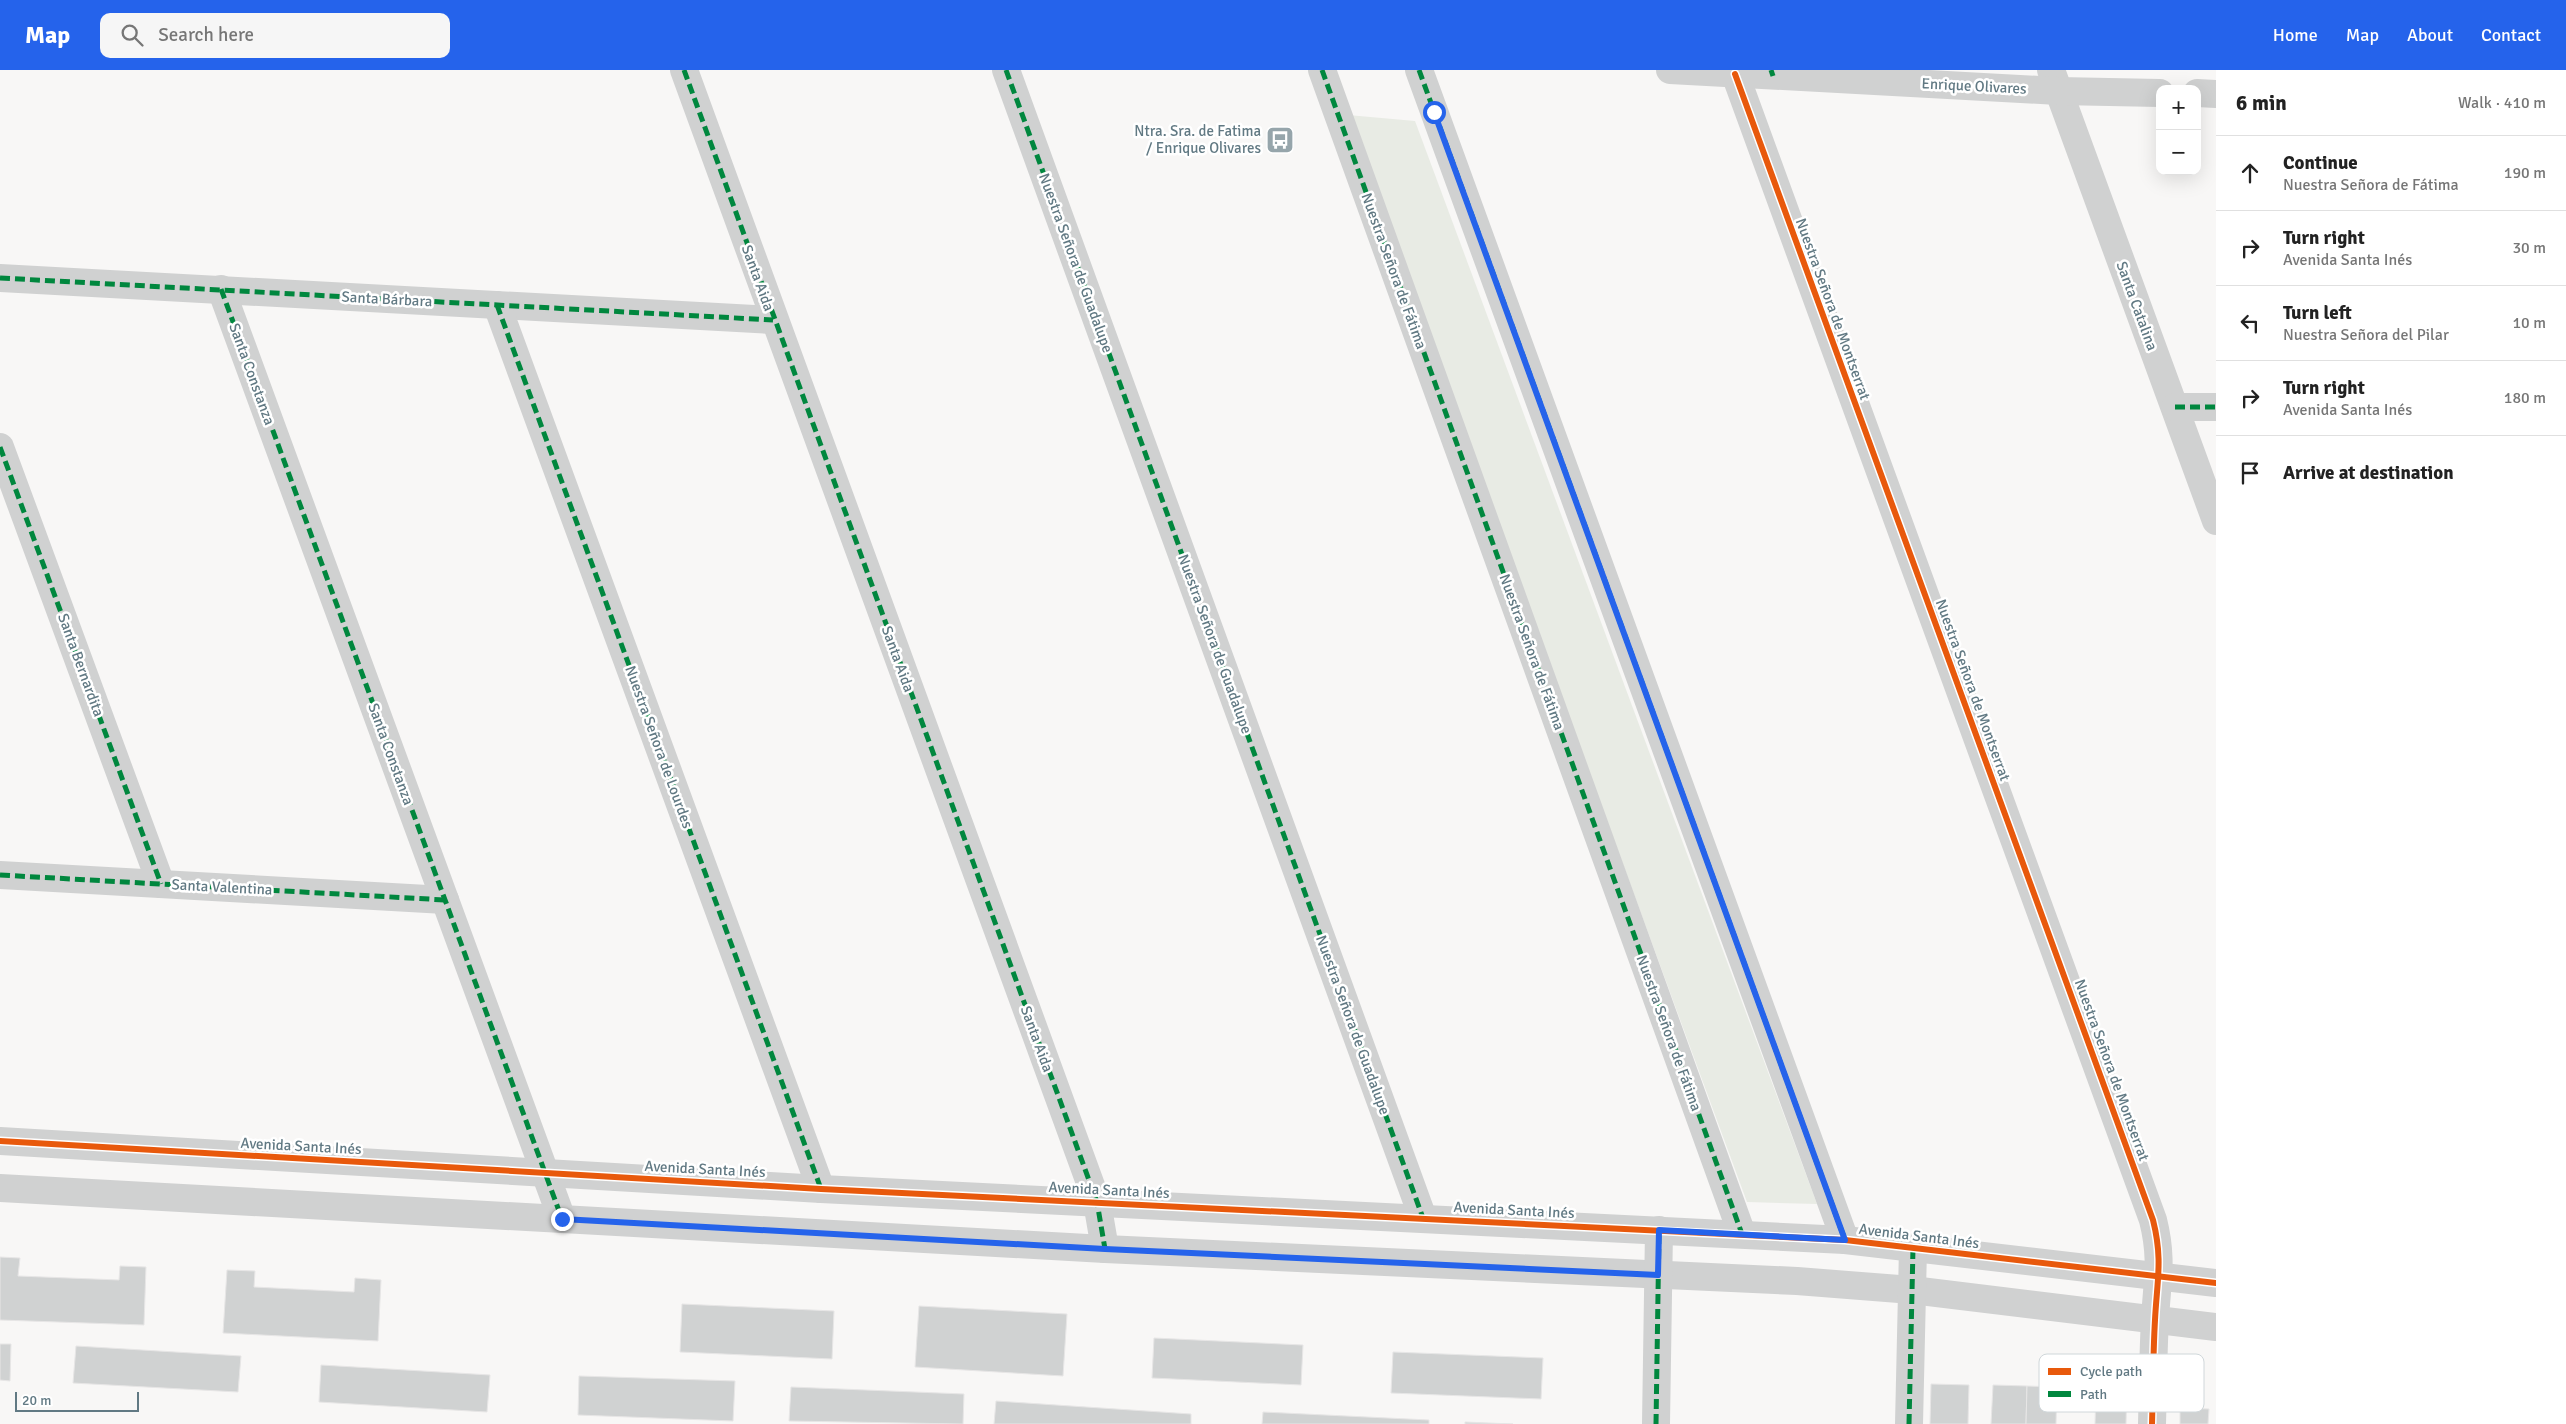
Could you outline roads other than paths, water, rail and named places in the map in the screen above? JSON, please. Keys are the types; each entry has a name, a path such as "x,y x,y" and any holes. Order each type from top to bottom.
{"street":[{"name":"Santa Aida","path":"684,70 773,320 1097,1202 1105,1249"},
{"name":"Nuestra Señora de Guadalupe","path":"1006,70 1423,1218"},
{"name":"Nuestra Señora de Fátima","path":"1322,70 1742,1234"},
{"path":"1419,70 1845,1240"},
{"name":"Enrique Olivares","path":"1670,70 1735,74 1772,73 2055,80 2156,92"},
{"name":"Nuestra Señora de Montserrat","path":"1735,74 2153,1220 2160,1247 2160,1276 2155,1319 2154,1354"},
{"name":"Santa Catalina","path":"2055,80 2216,521"},
{"path":"2201,93 2216,94"},
{"name":"Santa Bárbara","path":"0,278 773,320"},
{"name":"Santa Constanza","path":"221,289 562,1219"},
{"name":"Nuestra Señora de Lourdes","path":"497,305 821,1189"},
{"path":"2174,407 2216,407"},
{"name":"Santa Bernardita","path":"0,447 161,884"},
{"name":"Santa Valentina","path":"0,875 445,900"},
{"name":"Avenida Santa Inés","path":"0,1141 821,1189 1845,1240 2216,1283"},
{"path":"0,1188 1105,1249 1797,1280 1912,1290 2216,1327"},
{"path":"1656,1424 1659,1230"},
{"path":"1909,1424 1914,1248"}],"place":[{"name":"Ntra. Sra. de Fatima / Enrique Olivares","path":"1280,140"}]}
